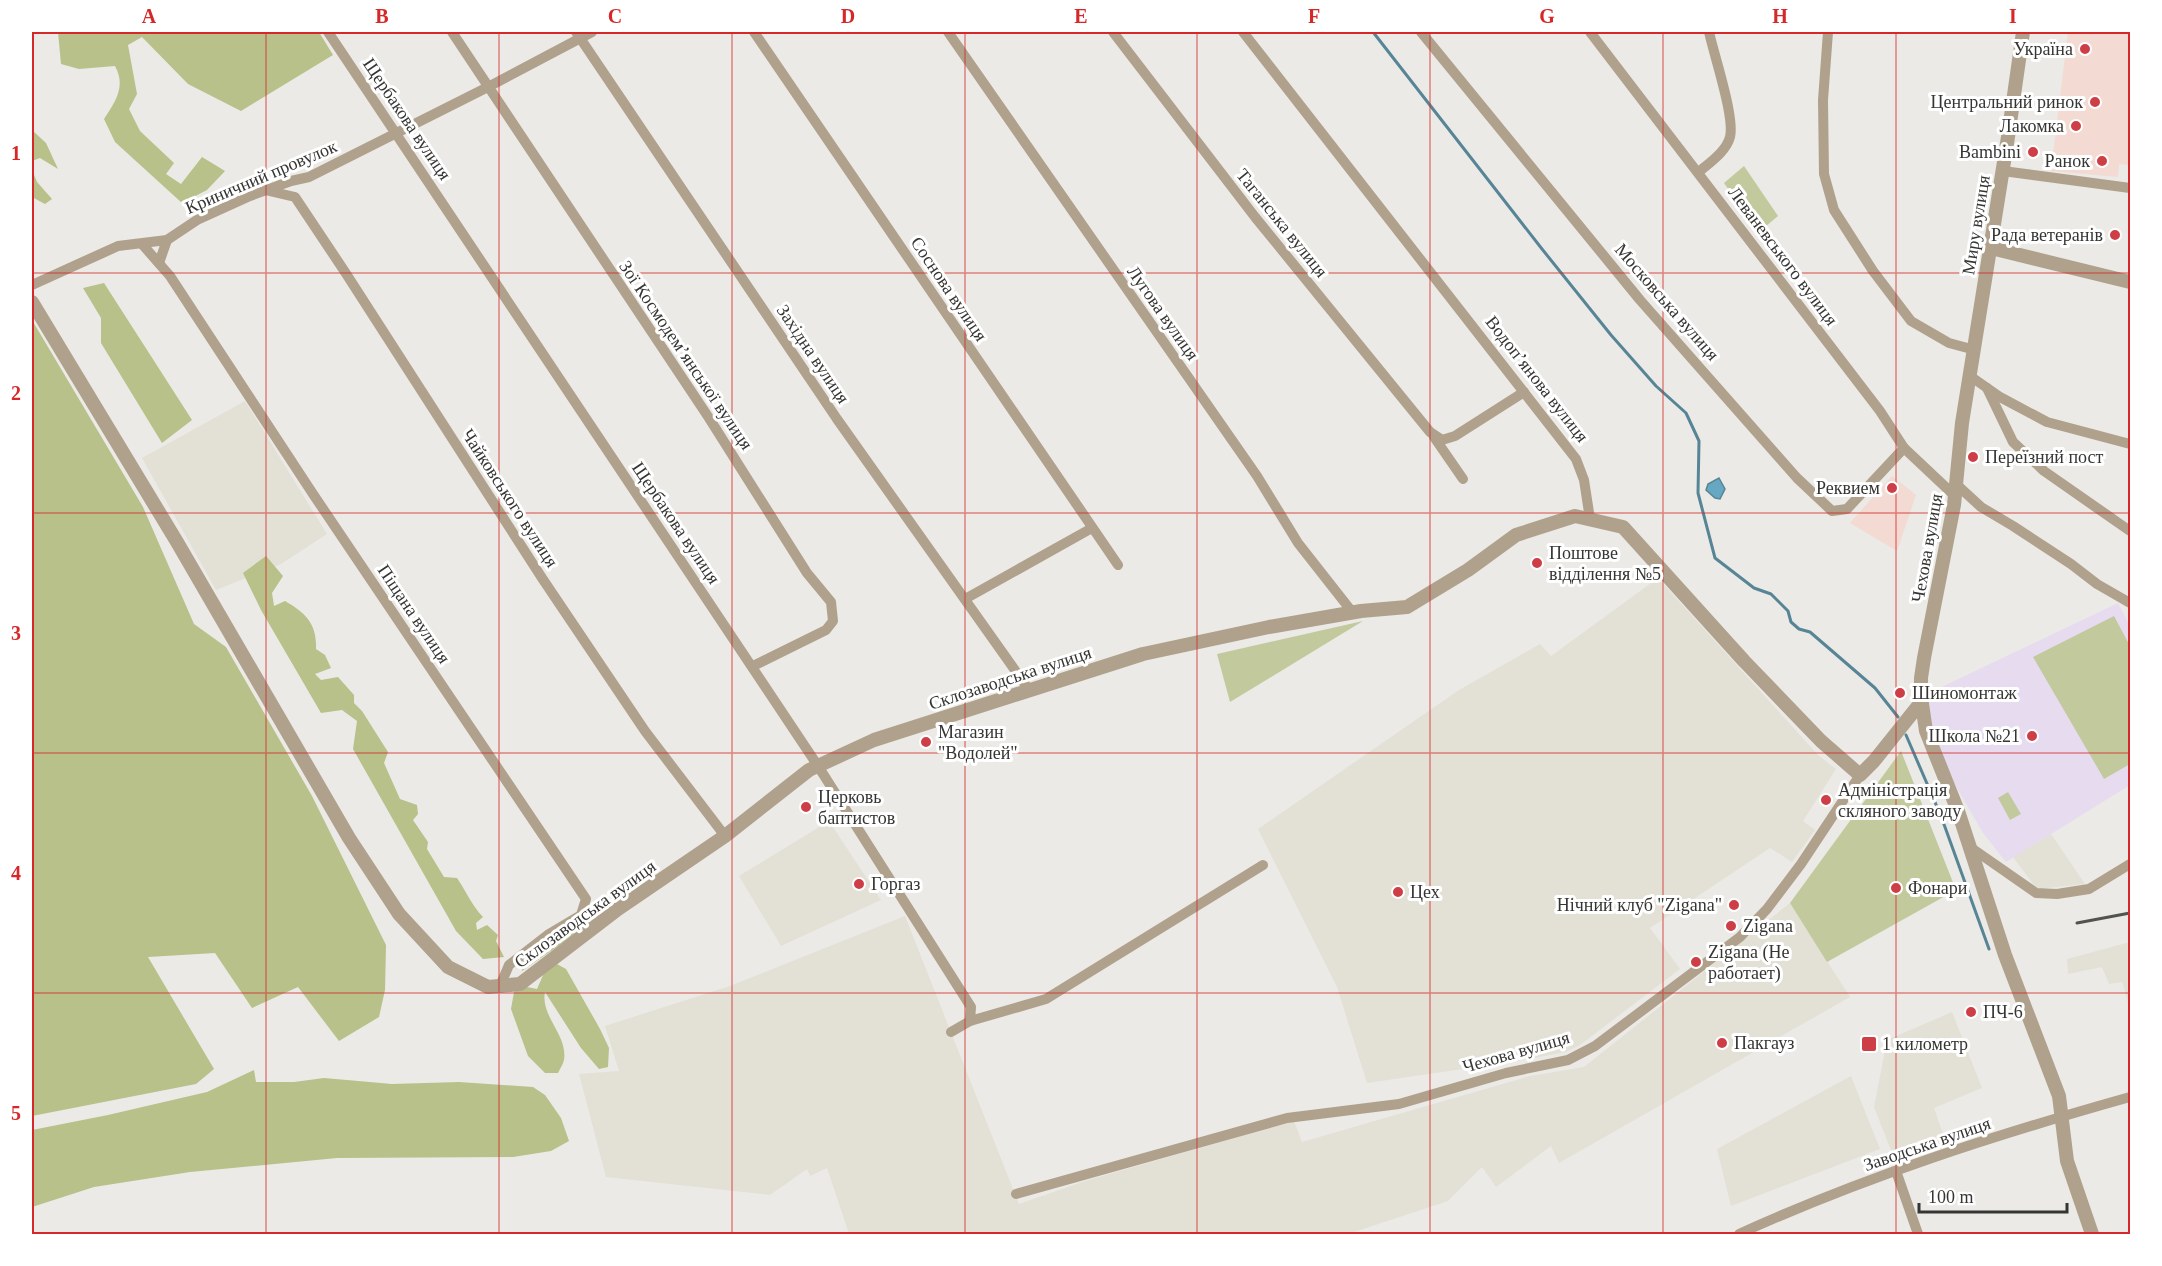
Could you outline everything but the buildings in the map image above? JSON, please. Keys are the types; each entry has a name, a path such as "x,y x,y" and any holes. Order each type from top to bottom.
{"street":[{"name":"Щербакова вулиця","path":"328,32 818,766 971,1007 970,1021"},
{"name":"Зої Космодем’янської вулиця","path":"452,32 709,418 807,573 831,602 833,621 826,630 753,666"},
{"name":"Криничний провулок","path":"32,285 118,246 166,240 197,219 265,190 309,177 488,87 578,35 592,32"},
{"name":"Соснова вулиця","path":"754,32 1118,565"},
{"name":"Лугова вулиця","path":"948,32 1257,476 1298,543 1353,613"},
{"name":"Таганська вулиця","path":"1113,32 1256,217 1430,432 1463,479"},
{"name":"Водоп’янова вулиця","path":"1243,32 1576,459 1584,480 1590,519"},
{"name":"Московська вулиця","path":"1421,32 1640,300 1797,478 1832,511 1847,509 1904,448"},
{"name":"Леваневського вулиця","path":"1590,32 1880,411 1904,448 1956,490 2071,564 2097,584 2130,603"},
{"path":"1699,172 1723,150 1730,139 1731,120 1709,32"},
{"path":"1828,32 1823,100 1824,174 1834,210 1873,271 1911,321 1949,343 1975,350"},
{"name":"Миру вулиця","path":"1962,423 2023,32"},
{"name":"Західна вулиця","path":"578,35 837,419 1029,690"},
{"path":"2003,171 2130,188"},
{"path":"265,190 295,197 298,186 309,177"},
{"name":"Чайковського вулиця","path":"295,197 555,597 645,731 725,836"},
{"path":"159,263 166,240"},
{"name":"Піщана вулиця","path":"142,244 170,276 586,898 581,915 549,934 508,965 494,986"},
{"path":"1991,248 2130,282"},
{"path":"32,302 177,542 349,838 399,914 448,967 494,986"},
{"path":"1971,376 2000,397 2048,423 2130,444"},
{"path":"1987,388 2013,441 2044,471 2130,531"},
{"path":"1430,432 1442,440 1455,436 1524,392"},
{"name":"Чехова вулиця","path":"1962,423 1956,490 1921,678 1926,731 1958,811 2005,955 2059,1096 2067,1161 2092,1234"},
{"name":"Склозаводська вулиця","path":"494,986 520,984 618,909 725,836 809,770 874,740 1143,654 1269,627 1353,613 1407,607 1468,570 1516,535 1575,516 1590,519"},
{"path":"1590,519 1623,527 1661,566 1744,661 1821,741 1860,775"},
{"path":"965,599 1092,528"},
{"name":"Чехова вулиця","path":"1016,1194 1287,1118 1399,1104 1506,1073 1568,1060 1595,1046 1740,938 1767,909 1801,864 1860,775 1922,701"},
{"path":"1970,847 2036,893 2057,894 2089,889 2130,864"},
{"path":"951,1032 970,1021 1046,999 1263,865"},
{"name":"Заводська вулиця","path":"1738,1234 1794,1209 1896,1171 2061,1116 2130,1097"},
{"path":"1896,1171 1918,1234"}],"shaded area":[{"name":"Центральний ринок","path":"2068,32 2130,32 2130,165 2119,164 2118,177 2051,171"},
{"path":"245,401 327,534 281,564 216,590 142,458"},
{"path":"1892,476 1916,495 1897,551 1850,523"},
{"path":"1658,578 1818,755 1836,769 1803,821 1815,830 1792,862 1770,848 1650,928 1680,969 1580,1045 1566,1052 1511,1062 1367,1083 1337,987 1258,829 1459,690 1540,644 1551,656"},
{"name":"Школа №21","path":"2118,603 2130,626 2130,785 2006,862 1983,833 1950,776 1930,729 1929,693"},
{"name":"Горгаз","path":"829,821 881,900 781,946 739,876"},
{"path":"2051,834 2085,884 2037,889 2013,857"},
{"path":"1790,903 1850,997 1559,1163 1551,1146 1496,1187 1482,1167 1448,1201 1348,1234 849,1234 827,1168 810,1176 807,1169 770,1195 606,1177 579,1074 619,1071 605,1026 730,986 905,916 1019,1204 1085,1181 1294,1121 1302,1142 1530,1076 1584,1067"},
{"name":"ПЧ-6","path":"2130,942 2130,1009 2122,982 2109,984 2102,967 2068,974 2067,959"},
{"path":"1952,1012 1982,1088 1934,1108 1946,1143 1896,1163 1874,1107 1887,1040"},
{"path":"1851,1076 1880,1149 1731,1206 1717,1149"}],"green space":[{"path":"58,32 319,32 333,55 241,111 188,84 142,37 128,45 137,94 129,109 140,131 174,163 166,174 181,184 202,157 225,171 207,190 182,203 115,142 104,119 116,100 120,87 115,66 79,69 61,64"},
{"path":"32,130 46,143 58,169 40,158 32,161"},
{"path":"1744,166 1778,216 1759,232 1724,183"},
{"path":"32,170 37,182 52,199 45,204 32,197"},
{"path":"104,283 192,420 162,443 101,343 101,318 83,288"},
{"path":"32,320 143,507 194,624 226,647 312,796 386,945 385,990 379,1017 339,1041 298,987 252,1008 215,953 148,957 214,1069 196,1084 32,1116"},
{"path":"266,556 283,576 272,593 274,606 285,601 309,620 315,633 316,649 325,655 331,668 315,674 321,680 338,677 354,695 354,703 362,711 388,752 384,763 400,799 417,805 418,814 413,820 428,842 427,849 444,877 457,878 483,917 476,923 477,930 487,925 498,935 496,941 504,957 483,959 456,931 353,749 357,721 342,710 321,713 261,610 243,573"},
{"path":"2114,616 2130,646 2130,764 2104,779 2033,657"},
{"path":"1363,621 1230,702 1217,654"},
{"path":"1901,751 1956,890 1827,962 1790,903"},
{"path":"2008,792 2021,814 2010,820 1998,798"},
{"path":"591,907 596,920 522,971 523,954 542,943 546,944"},
{"path":"555,963 566,969 600,1029 609,1048 608,1067 599,1069 581,1048 545,992 546,1009 562,1042 564,1060 558,1073 545,1073 528,1056 511,1009 514,992 522,986 537,989 544,973"},
{"path":"254,1070 256,1082 294,1082 324,1078 392,1084 459,1082 533,1087 545,1095 561,1118 569,1141 551,1151 513,1157 337,1158 190,1172 94,1187 32,1207 32,1130 207,1092"}],"water":[{"path":"1719,478 1725,489 1720,499 1715,498 1706,490 1708,484"}],"waterway":[{"path":"1373,32 1611,335 1656,386 1686,413 1699,441 1698,493 1715,558 1754,588 1771,594 1788,611 1791,622 1799,629 1810,632 1875,688 1898,717"},
{"path":"1906,735 1941,816 1989,949"}],"railway":[{"path":"2077,923 2130,913"}],"place":[{"name":"Україна","path":"2085,49"},
{"name":"Центральний ринок","path":"2095,102"},
{"name":"Лакомка","path":"2076,126"},
{"name":"Bambini","path":"2033,152"},
{"name":"Ранок","path":"2102,161"},
{"name":"Рада ветеранів","path":"2115,235"},
{"name":"Переїзний пост","path":"1973,457"},
{"name":"Реквием","path":"1892,488"},
{"name":"Поштове відділення №5","path":"1537,563"},
{"name":"Шиномонтаж","path":"1900,693"},
{"name":"Школа №21","path":"2032,736"},
{"name":"Магазин \"Водолей\"","path":"926,742"},
{"name":"Адміністрація скляного заводу","path":"1826,800"},
{"name":"Церковь баптистов","path":"806,807"},
{"name":"Горгаз","path":"859,884"},
{"name":"Фонари","path":"1896,888"},
{"name":"Цех","path":"1398,892"},
{"name":"Нічний клуб \"Zigana\"","path":"1734,905"},
{"name":"Zigana","path":"1731,926"},
{"name":"Zigana (Не работает)","path":"1696,962"},
{"name":"ПЧ-6","path":"1971,1012"},
{"name":"Пакгауз","path":"1722,1043"},
{"name":"1 километр","path":"1869,1044"}]}
